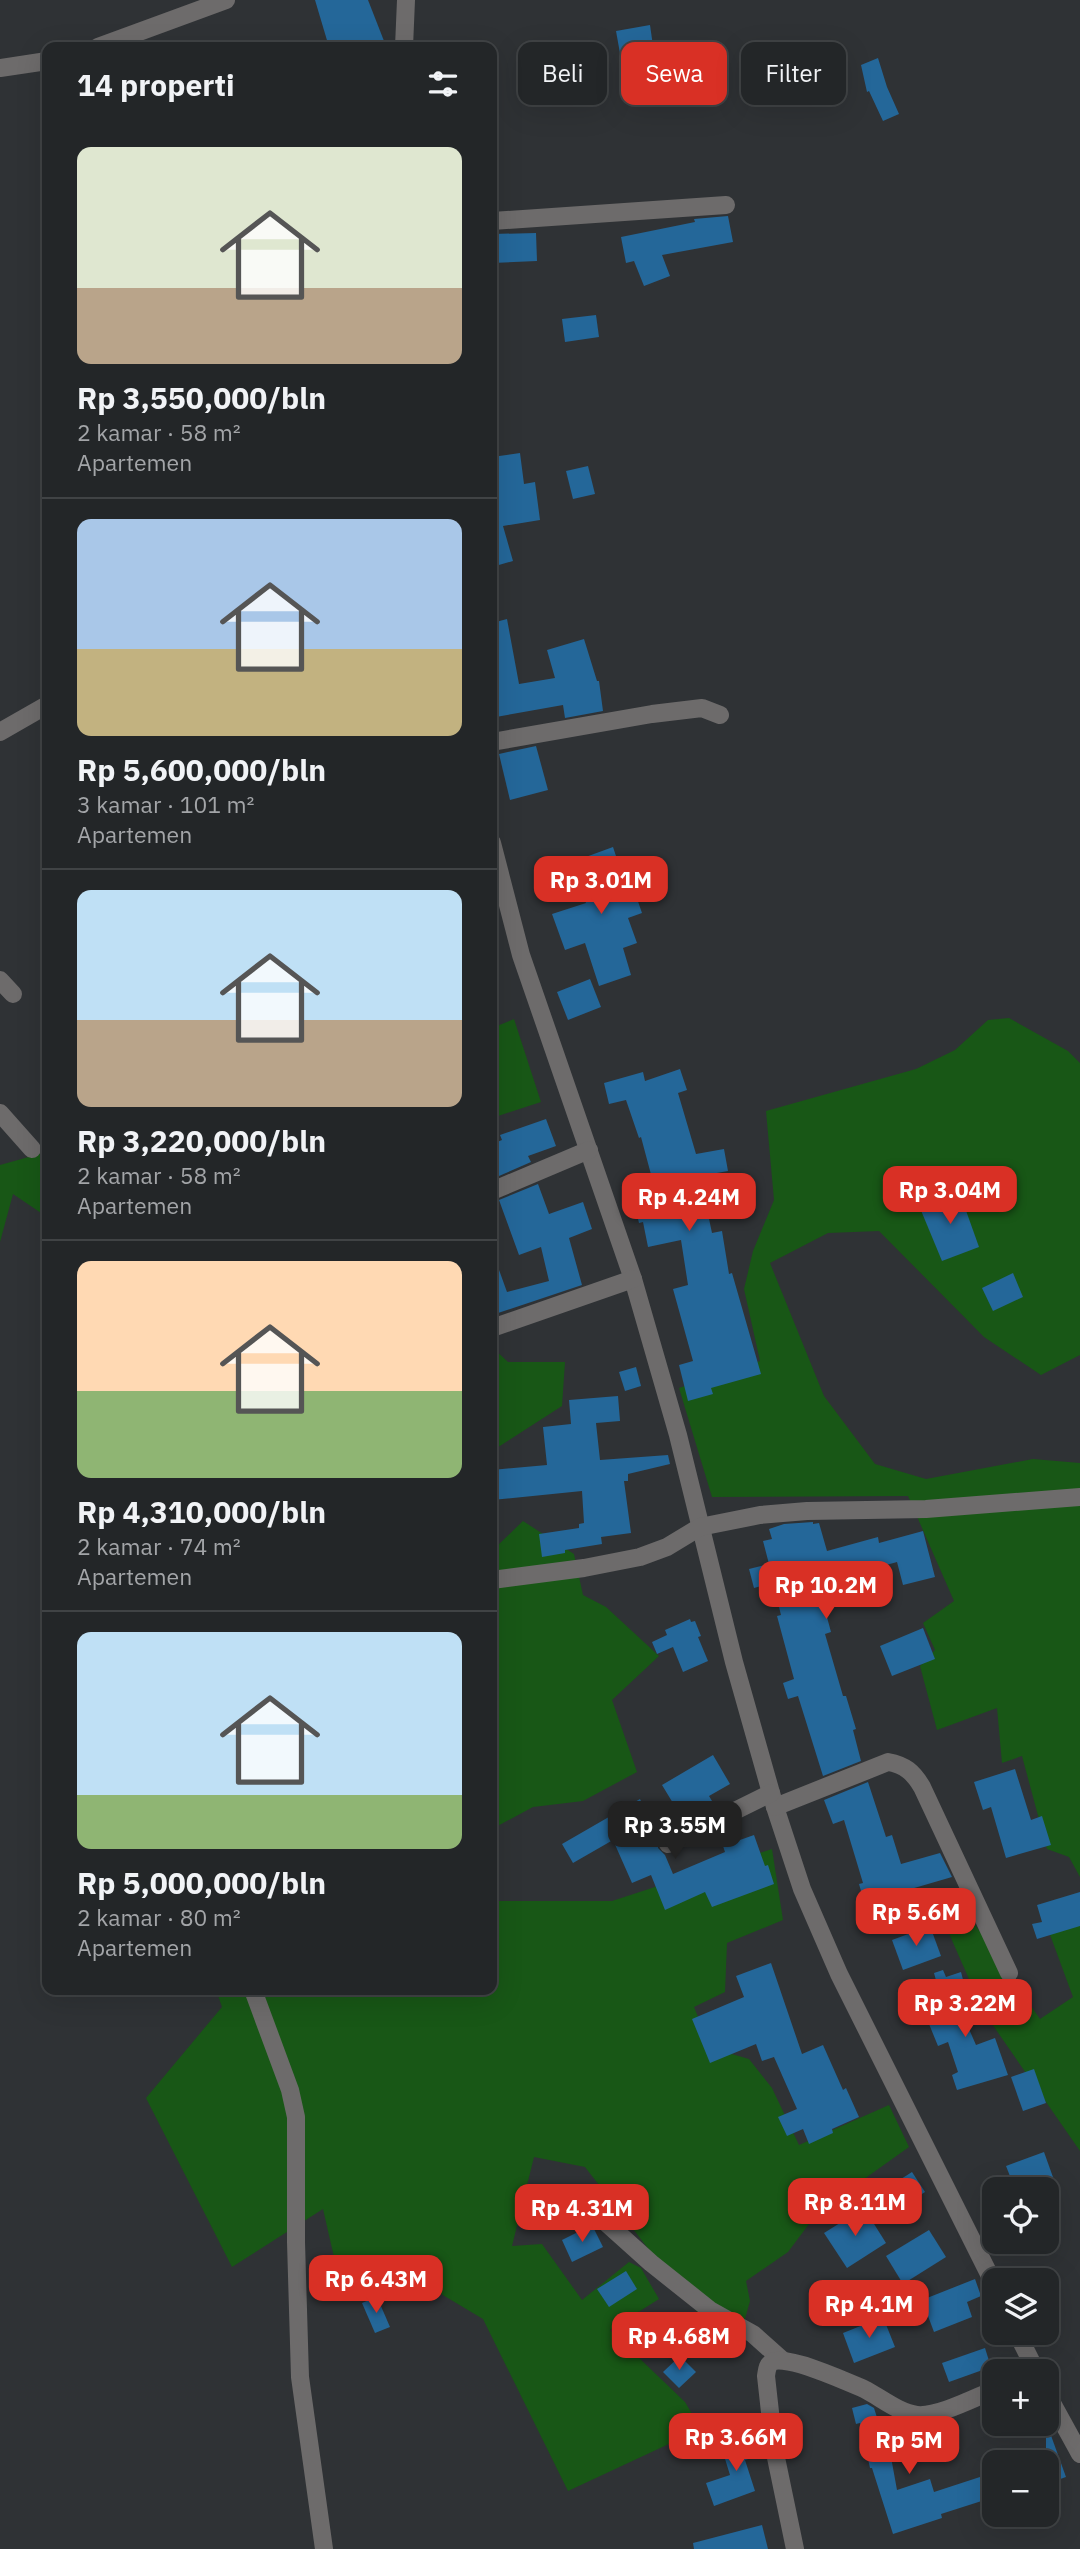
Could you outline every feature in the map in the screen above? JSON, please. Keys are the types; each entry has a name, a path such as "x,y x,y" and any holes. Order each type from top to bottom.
{"street":[{"path":"112,42 226,0"},
{"path":"404,42 406,0"},
{"path":"0,68 42,62"},
{"path":"497,221 726,205"},
{"path":"0,732 42,708"},
{"path":"497,741 702,708 720,715"},
{"path":"497,862 521,955 634,1279 678,1435 734,1662 773,1800 802,1889 839,1975 986,2268"},
{"path":"0,980 13,994"},
{"path":"0,1113 32,1149"},
{"path":"497,1189 589,1150"},
{"path":"497,1326 634,1279"},
{"path":"497,1579 584,1568 640,1557 667,1547 700,1527 760,1515 807,1511 926,1509 1080,1497"},
{"path":"668,1844 773,1800 888,1762 902,1765 913,1772 934,1811 1009,1973"},
{"path":"255,1995 290,2090 296,2117 300,2377 324,2549"},
{"path":"592,2210 680,2287 710,2310 753,2334 780,2359 863,2389 919,2415 982,2395"},
{"path":"780,2359 771,2362 766,2376 774,2448 794,2549"},
{"path":"1059,2416 1080,2454"}],"green space":[{"path":"1009,1018 1068,1051 1080,1063 1080,1355 1041,1375 984,1337 879,1231 828,1233 770,1263 824,1396 875,1464 926,1479 1033,1459 1080,1463 1080,1877 1069,1857 1047,1849 1022,1756 1002,1763 997,1708 937,1730 920,1666 935,1650 923,1623 954,1601 908,1496 712,1497 679,1388 760,1361 744,1289 753,1251 774,1200 766,1111 916,1069 955,1050 988,1020"},
{"path":"514,1019 541,1102 497,1116 497,1026"},
{"path":"42,1153 42,1214 13,1194 0,1242 0,1165"},
{"path":"497,1352 508,1362 565,1362 562,1406 497,1448"},
{"path":"523,1521 574,1554 583,1595 606,1607 659,1656 612,1700 637,1772 583,1801 533,1807 497,1826 497,1546"},
{"path":"772,1849 783,1920 727,1943 725,1992 694,2007 711,2048 749,2059 772,2088 799,2145 889,2105 909,2147 818,2212 788,2252 746,2281 750,2301 743,2326 712,2331 585,2167 534,2157 512,2246 542,2244 582,2300 629,2262 641,2268 659,2299 610,2330 685,2402 701,2429 568,2491 483,2319 426,2285 339,2279 323,2209 232,2267 146,2098 222,2007 218,1995 497,1995 497,1901 612,1901"},
{"path":"961,1904 1040,2019 1073,1997 1049,1932 1080,1910 1080,2151 983,2011 940,1913"}],"building":[{"path":"315,0 368,0 384,41 328,42"},
{"path":"650,25 652,42 621,42 621,59 616,31"},
{"path":"878,58 899,114 883,121 869,91 867,92 861,65"},
{"path":"728,216 733,242 662,255 670,276 644,286 634,261 626,263 621,237 695,222 694,219"},
{"path":"536,233 537,261 497,263 497,234"},
{"path":"596,315 599,337 565,342 562,319"},
{"path":"520,453 524,484 535,482 540,520 503,526 513,561 497,566 497,456"},
{"path":"588,466 595,494 573,499 566,471"},
{"path":"507,619 519,684 555,678 547,650 584,639 599,681 603,711 565,718 563,705 497,717 497,622"},
{"path":"536,746 548,790 510,800 499,754"},
{"path":"613,847 627,889 633,887 642,913 628,918 637,943 623,948 631,975 599,986 585,943 565,950 552,914 586,903 572,862"},
{"path":"590,979 601,1007 568,1020 557,992"},
{"path":"680,1069 687,1090 678,1093 696,1154 724,1149 728,1171 700,1176 712,1233 722,1231 729,1274 732,1273 761,1374 711,1388 713,1394 688,1401 679,1365 693,1361 673,1289 688,1285 681,1240 648,1247 643,1222 639,1223 634,1202 657,1197 641,1137 639,1138 626,1100 609,1104 604,1083 643,1072 645,1081"},
{"path":"546,1119 556,1146 528,1156 531,1162 497,1177 497,1142 502,1140 500,1135"},
{"path":"538,1184 549,1214 583,1202 592,1229 569,1238 582,1285 497,1313 497,1264 507,1292 549,1281 541,1247 519,1255 499,1200"},
{"path":"959,1191 979,1247 942,1261 920,1208"},
{"path":"1013,1273 1023,1297 993,1311 982,1288"},
{"path":"636,1367 641,1386 625,1391 619,1372"},
{"path":"618,1396 620,1421 596,1423 600,1460 668,1455 670,1464 628,1474 628,1481 624,1481 631,1533 601,1537 602,1544 542,1557 539,1534 579,1528 579,1524 584,1523 582,1491 497,1500 497,1470 547,1465 543,1427 571,1424 569,1400"},
{"path":"819,1523 827,1551 878,1537 879,1543 923,1531 935,1577 903,1585 897,1562 818,1584 831,1632 825,1634 843,1696 846,1696 856,1729 853,1730 861,1761 823,1776 798,1696 788,1699 783,1683 794,1679 777,1616 781,1615 773,1583 754,1588 749,1569 769,1564 763,1541 772,1539 769,1529 784,1524"},
{"path":"690,1619 691,1622 695,1621 708,1661 683,1672 673,1647 657,1654 652,1642 667,1635 665,1630"},
{"path":"923,1628 935,1659 892,1676 880,1646"},
{"path":"713,1755 730,1784 709,1796 712,1801 682,1818 662,1785"},
{"path":"1015,1769 1031,1820 1042,1816 1051,1845 1006,1858 991,1807 983,1810 974,1782"},
{"path":"868,1782 886,1837 892,1835 901,1864 940,1853 952,1877 904,1891 907,1900 867,1912 859,1884 863,1883 844,1820 833,1824 824,1800"},
{"path":"640,1799 658,1839 658,1848 665,1855 673,1874 725,1852 723,1846 754,1835 774,1884 712,1907 705,1892 665,1910 651,1875 632,1883 613,1840 573,1863 562,1844"},
{"path":"1080,1892 1080,1926 1037,1939 1032,1924 1042,1922 1037,1905"},
{"path":"930,1926 941,1956 903,1970 892,1940"},
{"path":"771,1963 802,2054 823,2045 843,2090 846,2088 859,2117 832,2129 833,2133 809,2144 803,2129 787,2136 778,2117 797,2109 774,2057 762,2061 756,2044 710,2063 692,2019 744,1997 736,1976"},
{"path":"943,1970 946,1977 961,1972 966,1991 954,1995 976,2045 995,2038 1008,2075 957,2090 952,2075 958,2072 948,2042 938,2046 929,2024 946,2017 934,1973"},
{"path":"1034,2069 1046,2103 1023,2111 1011,2077"},
{"path":"1044,2152 1053,2177 1010,2177 1006,2166"},
{"path":"912,2172 925,2192 903,2206 890,2186"},
{"path":"864,2208 886,2243 847,2268 824,2233"},
{"path":"592,2225 603,2247 572,2262 562,2240"},
{"path":"929,2230 946,2257 903,2284 886,2256"},
{"path":"626,2271 637,2289 609,2307 597,2289"},
{"path":"975,2279 981,2296 967,2302 972,2317 934,2332 922,2300"},
{"path":"377,2297 390,2327 375,2333 362,2303"},
{"path":"883,2317 895,2347 854,2363 843,2333"},
{"path":"985,2348 988,2359 982,2359 982,2370 949,2382 942,2363"},
{"path":"680,2356 696,2372 679,2388 663,2372"},
{"path":"867,2404 874,2408 880,2427 901,2423 913,2426 919,2451 891,2457 897,2490 930,2479 934,2492 982,2476 982,2501 893,2534 870,2468 860,2423 856,2424 852,2408"},
{"path":"1046,2436 1051,2436 1056,2450 1046,2450"},
{"path":"760,2437 764,2454 745,2460 755,2491 714,2506 706,2483 730,2475 722,2449"},
{"path":"1059,2458 1066,2477 1059,2479"},
{"path":"762,2525 768,2549 694,2549 693,2543"}]}
